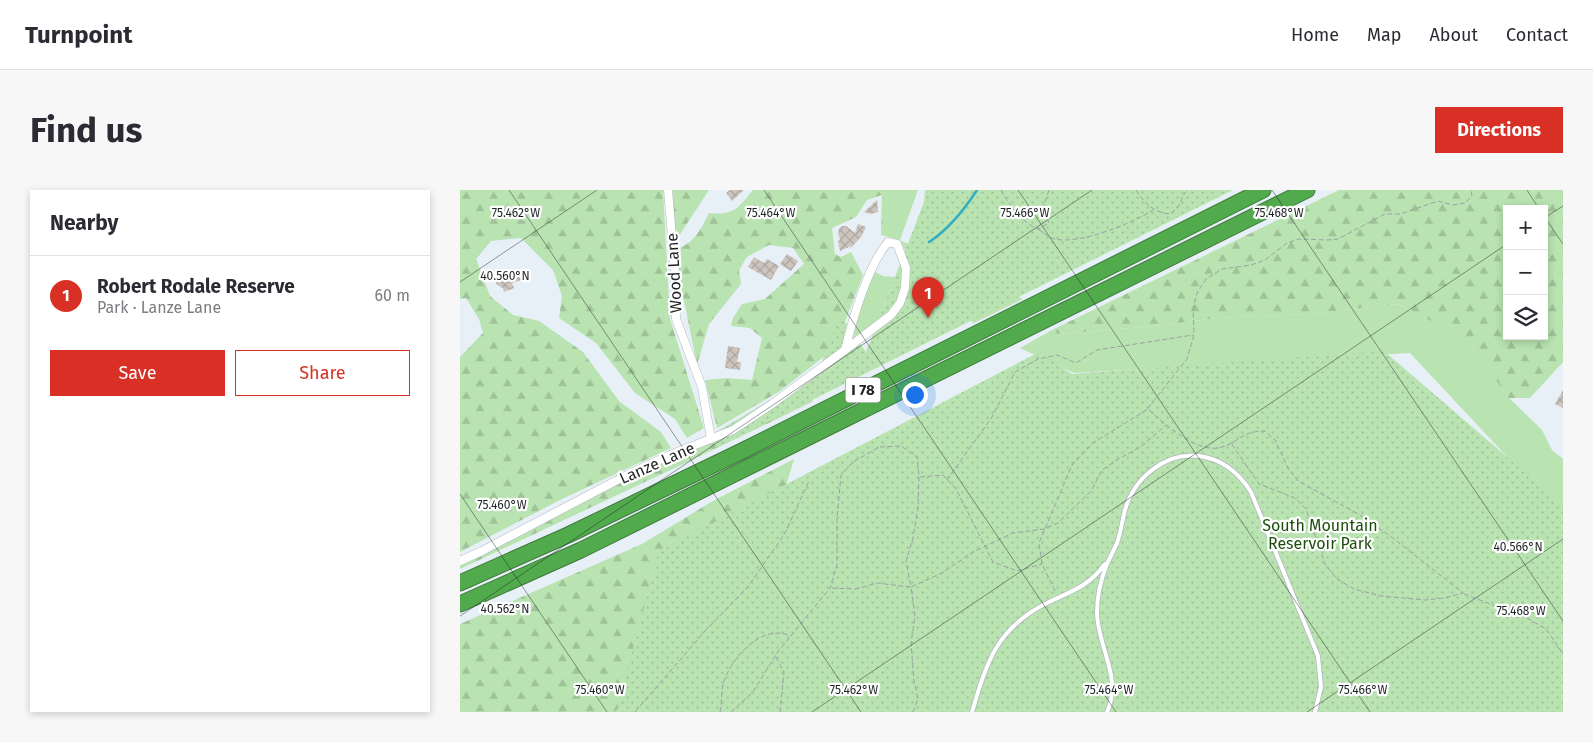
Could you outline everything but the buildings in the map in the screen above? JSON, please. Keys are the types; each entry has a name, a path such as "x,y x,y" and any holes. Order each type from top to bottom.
{"highway":[{"name":"I 78","path":"460,583 568,535 742,451 1263,190"},
{"name":"I 78","path":"460,604 581,550 1307,190"}],"street":[{"name":"Wood Lane","path":"668,190 672,258 675,272 676,319 702,387 712,439"},
{"name":"Lanze Lane","path":"460,561 627,475 670,455 733,430 772,404 845,350 891,315 900,303 905,288 906,268 897,244 893,242 888,242 876,260 854,317 845,350"}],"lane":[{"path":"1107,712 1112,698 1112,675 1098,629 1098,595 1102,578 1121,531 1125,509 1130,497 1144,476 1154,468 1175,458 1186,456 1209,458 1230,468 1239,475 1251,492 1318,656 1321,687 1315,712"},
{"path":"972,712 984,671 991,655 1001,641 1021,619 1035,609 1080,588 1093,578 1110,558"}],"path":[{"path":"1001,190 1021,218 1029,225 1054,239 1079,240 1139,219 1153,210"},
{"path":"1038,229 1049,223 1043,208 1049,190"},
{"path":"1136,190 1153,210 1171,214 1180,204 1188,190"},
{"path":"1059,598 1042,564 1039,543 1072,465 1093,443 1148,409 1187,359 1194,335 1194,309 1197,293 1206,279 1222,269 1251,265 1264,260 1287,244 1299,239 1338,239 1385,214 1400,214 1438,200 1453,205 1465,204 1472,196 1472,190"},
{"path":"947,480 992,417 1015,372 1038,359 1057,356 1076,364 1097,350 1194,335"},
{"path":"1148,409 1166,425 1189,440 1206,448 1220,448 1231,444 1251,431 1265,431 1275,440 1289,470 1298,481 1360,515 1462,593 1527,618 1546,629 1563,654"},
{"path":"830,588 856,590 877,583 911,587 942,573 973,552 1012,533 1044,529 1058,523 1091,491 1102,470 1142,446 1166,425"},
{"path":"1231,444 1258,484 1295,498 1306,509 1325,564 1337,579 1354,588 1381,596 1425,600 1444,598 1462,593"},
{"path":"731,712 753,692 776,656 830,588 837,566 837,518 841,476 854,462 879,447 901,446 917,457 919,477 918,508 913,538 906,561 915,616 911,643 914,680 918,699 913,712"},
{"path":"919,477 943,475 956,489 993,562 1017,571 1042,564"},
{"path":"634,712 747,588 784,535 810,481"},
{"path":"720,712 724,682 734,663 750,643 767,633 782,632 791,636"},
{"path":"776,656 784,672 780,712"}],"green space":[{"path":"460,190 663,190 670,319 704,428 687,438 675,419 635,393 596,343 559,318 562,296 553,270 521,238 491,241 476,259 490,296 513,315 539,321 583,352 619,401 661,432 671,448 562,499 460,552 460,357 483,333 479,319 466,298 460,299"},
{"path":"672,190 709,190 675,242"},
{"path":"753,190 895,190 881,235 882,195 867,200 856,217 832,228 835,254 841,257 851,252 863,275 835,348 780,391 717,428 705,380 726,378 752,380 762,338 750,328 731,326 733,318 742,304 765,299 804,264 793,248 769,245 747,257 739,270 741,284 709,324 697,365 679,276 676,249 688,244 692,240 709,213 730,212 739,206"},
{"path":"895,190 918,190 900,240 881,235"},
{"path":"925,190 1233,190 716,448 711,435 782,393 821,364 840,315 866,352 924,202"},
{"path":"1339,190 1563,190 1563,362 1530,398 1509,398 1477,354 1431,321 1398,304 1308,314 1216,318 1156,326 1058,334 1052,330"},
{"path":"900,240 1023,299 974,323 909,282 912,265"},
{"path":"875,272 883,276 895,277 878,321 856,337 852,330 856,316"},
{"path":"1398,304 1431,321 1477,354 1509,398 1542,430 1552,450 1563,459 1563,510 1527,478 1410,353 1074,373 1020,348 1052,330 1059,334 1156,326 1216,318 1308,314"},
{"name":"South Mountain Reservoir Park","path":"1384,351 1563,505 1563,712 616,712 659,551 1039,352 1072,374"},
{"path":"818,373 812,402 460,569 460,563 528,531 660,462 722,439"},
{"path":"794,459 769,543 621,712 460,712 460,624 642,544 711,502"}],"waterway":[{"path":"929,242 956,219 977,190"}],"place":[{"name":"Robert Rodale Reserve","path":"928,318"}]}
